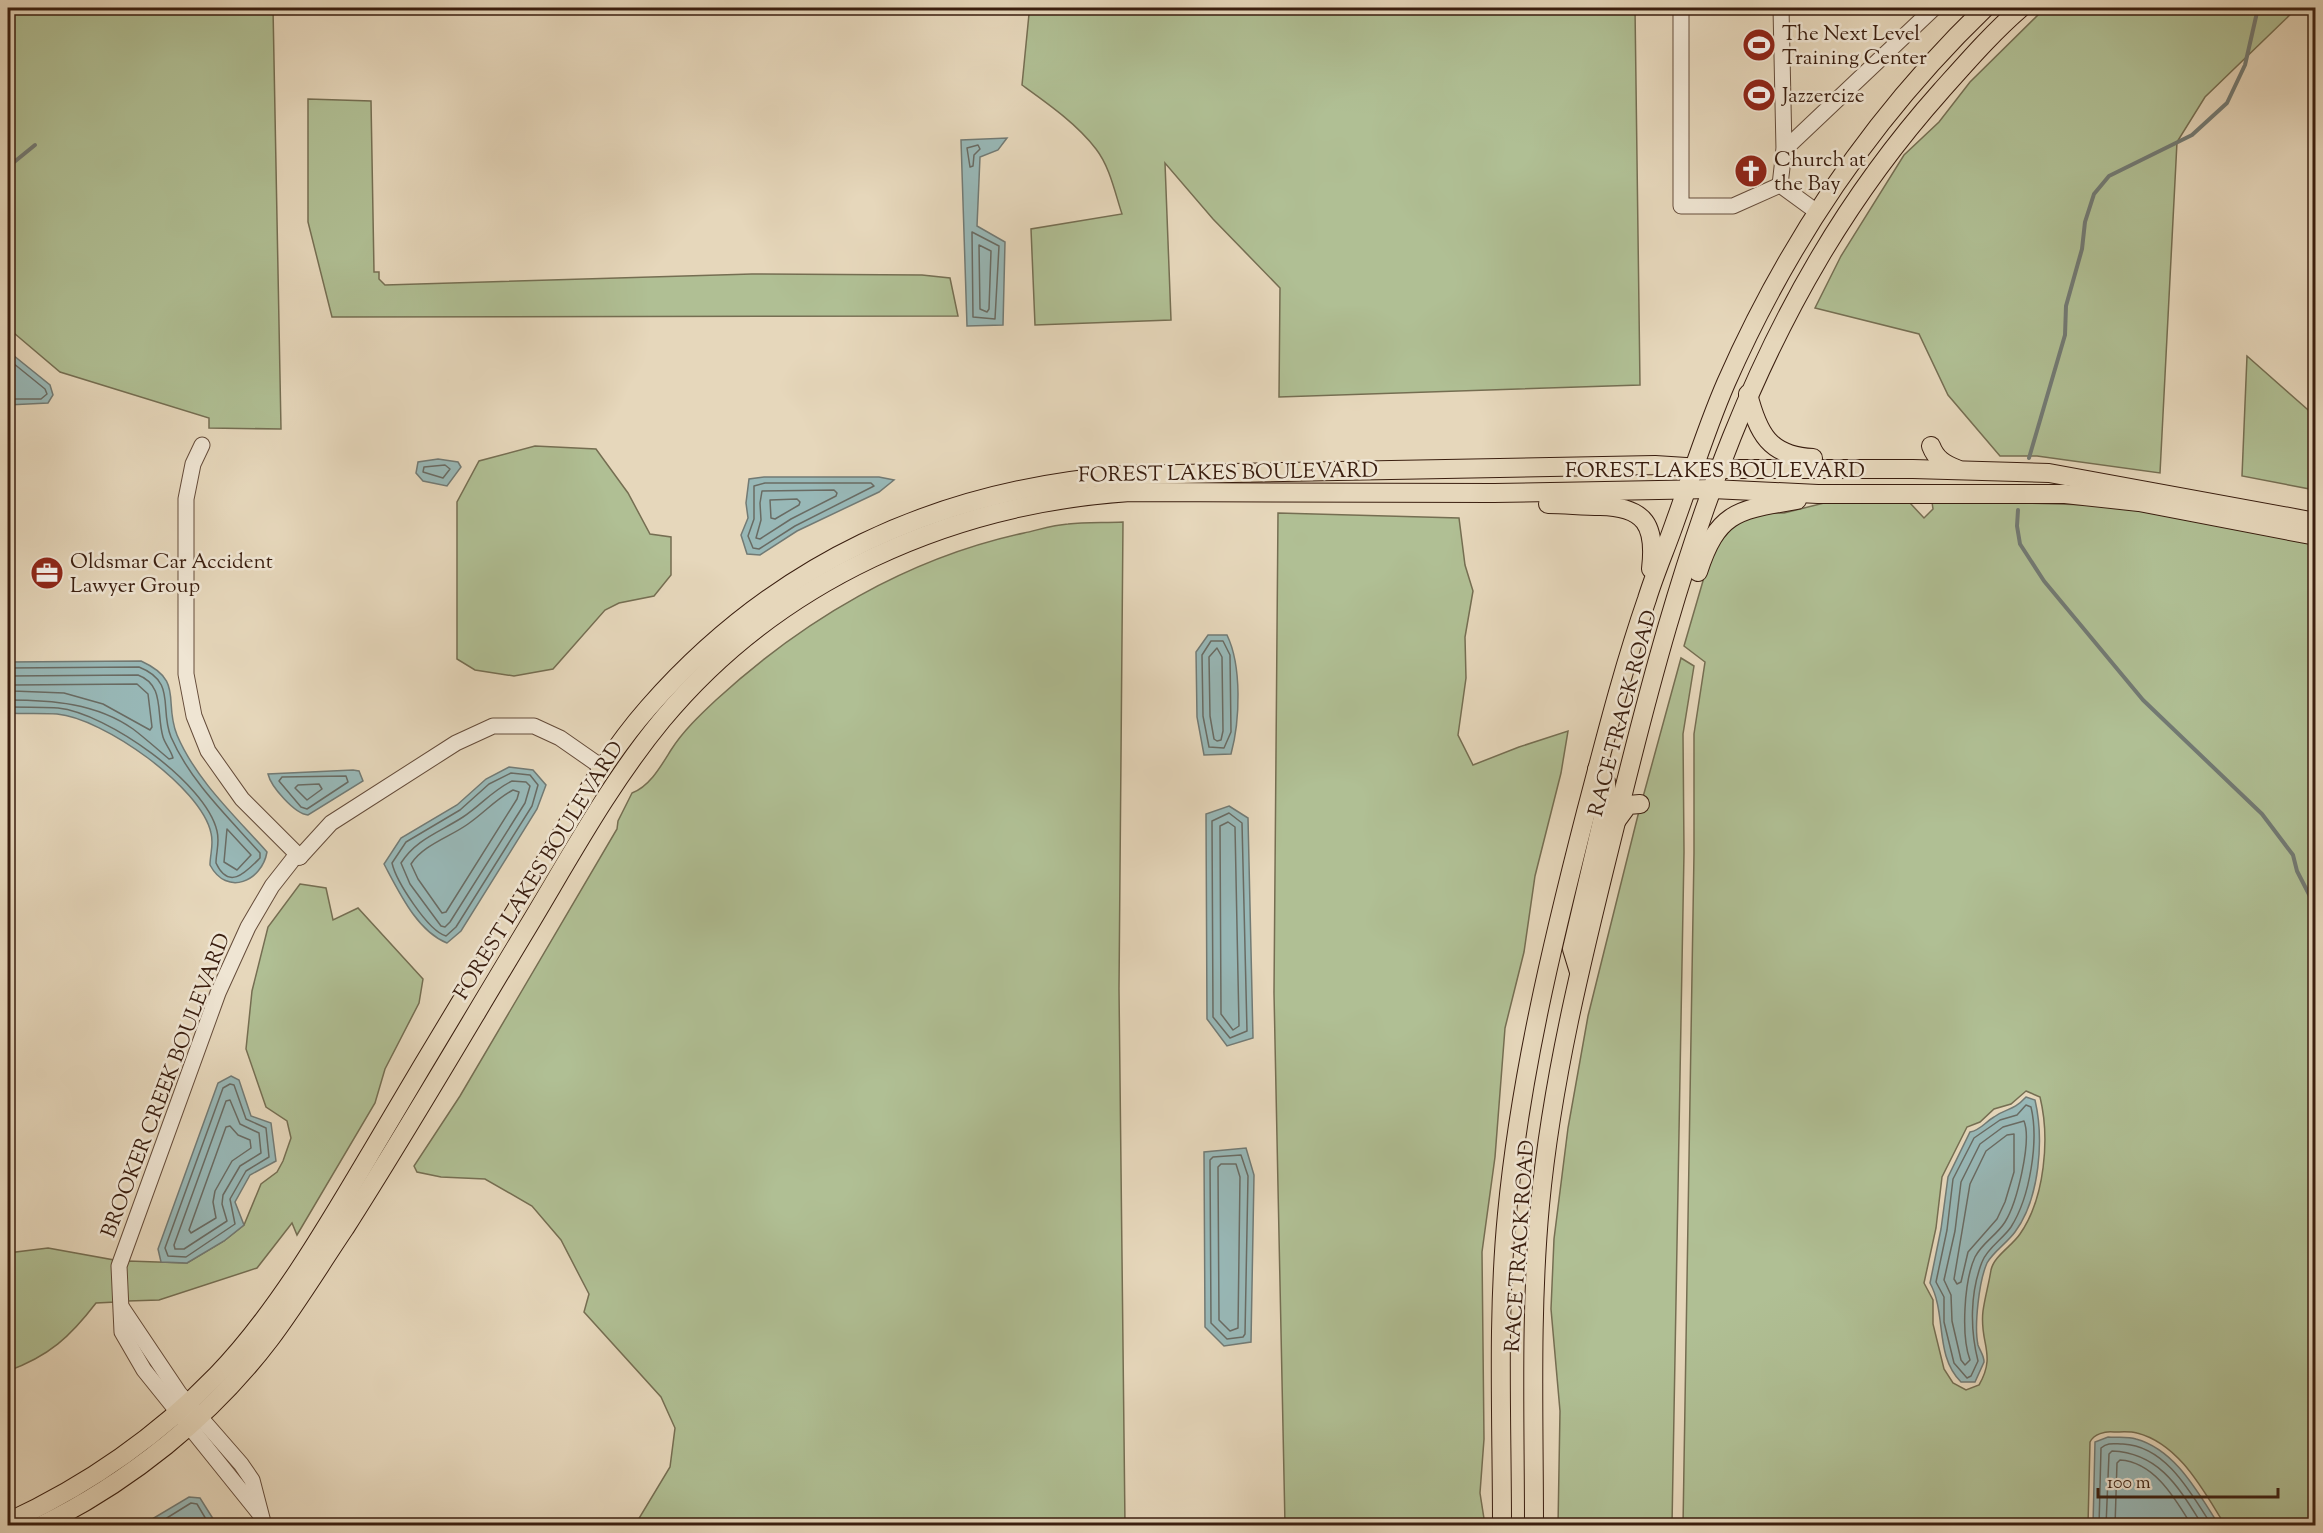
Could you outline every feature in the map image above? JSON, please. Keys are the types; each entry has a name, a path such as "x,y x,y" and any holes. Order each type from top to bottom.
{"main road":[{"name":"RACE TRACK ROAD","path":"1502,1526 1503,1308 1512,1165 1546,978 1597,769 1647,598 1726,384 1758,315 1817,212 1872,132 1914,80 1985,8"},
{"name":"RACE TRACK ROAD","path":"1534,1526 1534,1302 1540,1206 1546,1151 1564,1047 1638,728 1717,469 1774,338 1807,276 1872,175 1904,132 1999,27 2020,8"},
{"path":"1748,394 1760,432 1788,455 1878,461 1913,469"},
{"path":"1931,446 1934,456 1961,470"},
{"name":"FOREST LAKES BOULEVARD","path":"8,1522 46,1504 102,1471 145,1440 187,1415 284,1290 357,1175 603,768 648,709 719,637 777,592 864,542 914,519 1022,488 1083,478 1126,475 1694,466 1717,469 1961,470 2064,476"},
{"path":"1926,502 1944,483 2031,482 2064,476 2316,522"},
{"name":"FOREST LAKES BOULEVARD","path":"40,1526 114,1482 187,1415 253,1360 302,1296 373,1184 609,791 663,719 732,649 788,606 831,579 920,535 1025,504 1087,495 1307,491 1494,493 1712,489 1818,494 1901,493 1926,502 2094,496 2139,501 2316,536"},
{"path":"1307,491 1332,498 1523,501 1624,508 1640,516 1652,533 1654,548 1647,598"},
{"path":"1627,776 1639,761 1646,743 1705,548 1714,533 1747,508 1802,500 1818,494"},
{"path":"1580,974 1574,964 1572,949 1608,800 1606,782 1597,769"},
{"path":"1615,824 1629,805 1640,804"}],"street":[{"path":"1681,8 1681,206 1732,206 1780,185"},
{"path":"1780,185 1784,150 1781,8"},
{"path":"1784,150 1934,8"},
{"path":"1780,185 1817,212"},
{"path":"202,445 194,464 186,499 186,674 194,716 208,751 242,799 300,857"},
{"name":"BROOKER CREEK BOULEVARD","path":"262,1519 187,1415 122,1308 119,1266 218,993 248,927 272,886 294,858 300,857 331,823 456,743 493,726 534,726 560,738 603,768"}],"green space":[{"path":"8,8 273,8 281,429 209,428 209,418 60,372 8,328"},
{"path":"1022,8 1635,8 1640,385 1279,397 1280,288 1213,219 1165,163 1171,320 1035,325 1031,229 1122,214 1109,172 1096,149 1071,123 1022,85 1029,14"},
{"path":"2045,8 2297,8 2205,97 2177,142 2160,473 2037,456 2000,456 1948,395 1919,334 1815,308 1841,256 1904,155 1939,122 1970,82"},
{"path":"308,99 371,101 374,272 379,272 379,279 385,285 752,274 922,275 950,278 958,316 332,317 308,222"},
{"path":"2247,356 2315,416 2315,490 2242,476"},
{"path":"535,446 596,449 628,493 650,534 671,537 671,575 654,596 619,603 605,610 553,669 514,676 475,670 457,659 457,502 479,461"},
{"path":"1932,502 2123,506 2315,542 2315,1525 2225,1525 2199,1484 2166,1447 2137,1433 2111,1432 2097,1435 2090,1442 2088,1525 1683,1526 1694,734 1705,662 1684,646 1712,550 1727,529 1757,513 1784,513 1824,503 1910,503 1924,518 1933,509","holes":["2026,1091 2040,1097 2045,1131 2040,1186 2035,1203 2020,1234 1999,1256 1991,1270 1982,1322 1987,1365 1979,1385 1966,1390 1953,1383 1944,1369 1933,1324 1933,1300 1924,1283 1936,1228 1942,1177 1967,1127 1980,1122 1994,1109 2011,1104"]},
{"path":"1278,513 1459,518 1465,565 1473,591 1465,637 1466,678 1458,735 1473,765 1568,731 1561,773 1535,876 1524,952 1505,1028 1495,1157 1482,1252 1484,1439 1480,1493 1485,1525 1285,1525 1274,993"},
{"path":"1123,522 1119,989 1125,1525 635,1525 670,1467 675,1428 661,1397 584,1312 589,1294 561,1240 532,1206 485,1179 441,1177 417,1172 414,1166 460,1096 617,829 618,821 632,793 650,781 681,736 716,700 749,671 821,619 859,596 939,558 981,544 1046,528 1075,523"},
{"path":"1681,658 1694,666 1683,734 1684,852 1672,1525 1558,1526 1560,1411 1551,1309 1554,1239 1568,1128 1588,1016 1639,811 1645,811 1647,798 1643,797"},
{"path":"300,884 326,888 333,920 358,908 423,979 419,1003 385,1069 375,1103 297,1235 292,1223 257,1268 159,1300 128,1301 125,1267 128,1261 187,1263 224,1241 244,1225 261,1184 277,1172 283,1161 291,1138 287,1121 266,1107 246,1049 252,991 268,927"},
{"path":"48,1248 114,1260 116,1302 96,1303 68,1336 58,1344 35,1359 8,1371 8,1253"}],"water":[{"path":"1007,138 998,150 980,157 977,226 1005,242 1003,325 967,326 961,140"},
{"path":"8,351 50,385 53,395 48,403 8,405"},
{"path":"438,459 458,462 461,467 447,486 423,481 416,473 418,462"},
{"path":"879,477 894,480 879,492 797,531 760,555 747,554 741,535 748,518 746,503 749,479"},
{"path":"1208,635 1227,635 1235,662 1238,710 1231,754 1204,755 1197,717 1196,652"},
{"path":"141,661 155,669 168,684 173,723 195,767 217,797 267,852 258,871 243,881 234,883 225,881 217,875 210,865 212,837 203,815 170,776 148,758 123,741 76,718 57,714 8,713 8,662"},
{"path":"509,767 533,770 546,785 537,809 461,931 447,943 427,930 418,920 384,864 401,838 457,805 486,779"},
{"path":"359,771 363,781 308,815 297,810 284,799 268,774"},
{"path":"1229,806 1248,818 1253,1038 1227,1046 1207,1019 1206,814"},
{"path":"231,1076 239,1080 251,1116 271,1123 276,1161 250,1175 235,1202 244,1225 224,1241 187,1263 161,1262 158,1249 218,1083"},
{"path":"2026,1097 2035,1100 2038,1115 2039,1150 2035,1186 2030,1203 2015,1232 1987,1263 1977,1315 1978,1345 1984,1362 1975,1382 1961,1382 1947,1360 1938,1308 1930,1283 1941,1229 1948,1177 1970,1132 2017,1105"},
{"path":"1246,1148 1254,1175 1251,1342 1224,1346 1205,1327 1204,1152"},
{"path":"2108,1437 2136,1439 2163,1453 2185,1474 2219,1525 2093,1525 2095,1442"},
{"path":"189,1497 200,1498 217,1525 142,1525"}],"waterway":[{"path":"2029,458 2065,335 2066,306 2082,249 2085,222 2094,194 2109,176 2192,135 2227,103 2245,65 2258,8"},
{"path":"8,167 35,145"},
{"path":"2018,510 2017,526 2020,544 2044,581 2143,700 2262,814 2293,855 2297,871 2316,908"}],"place":[{"name":"The Next Level Training Center","path":"1759,45"},
{"name":"Jazzercize","path":"1759,95"},
{"name":"Church at the Bay","path":"1751,171"},
{"name":"Oldsmar Car Accident Lawyer Group","path":"47,573"}]}
